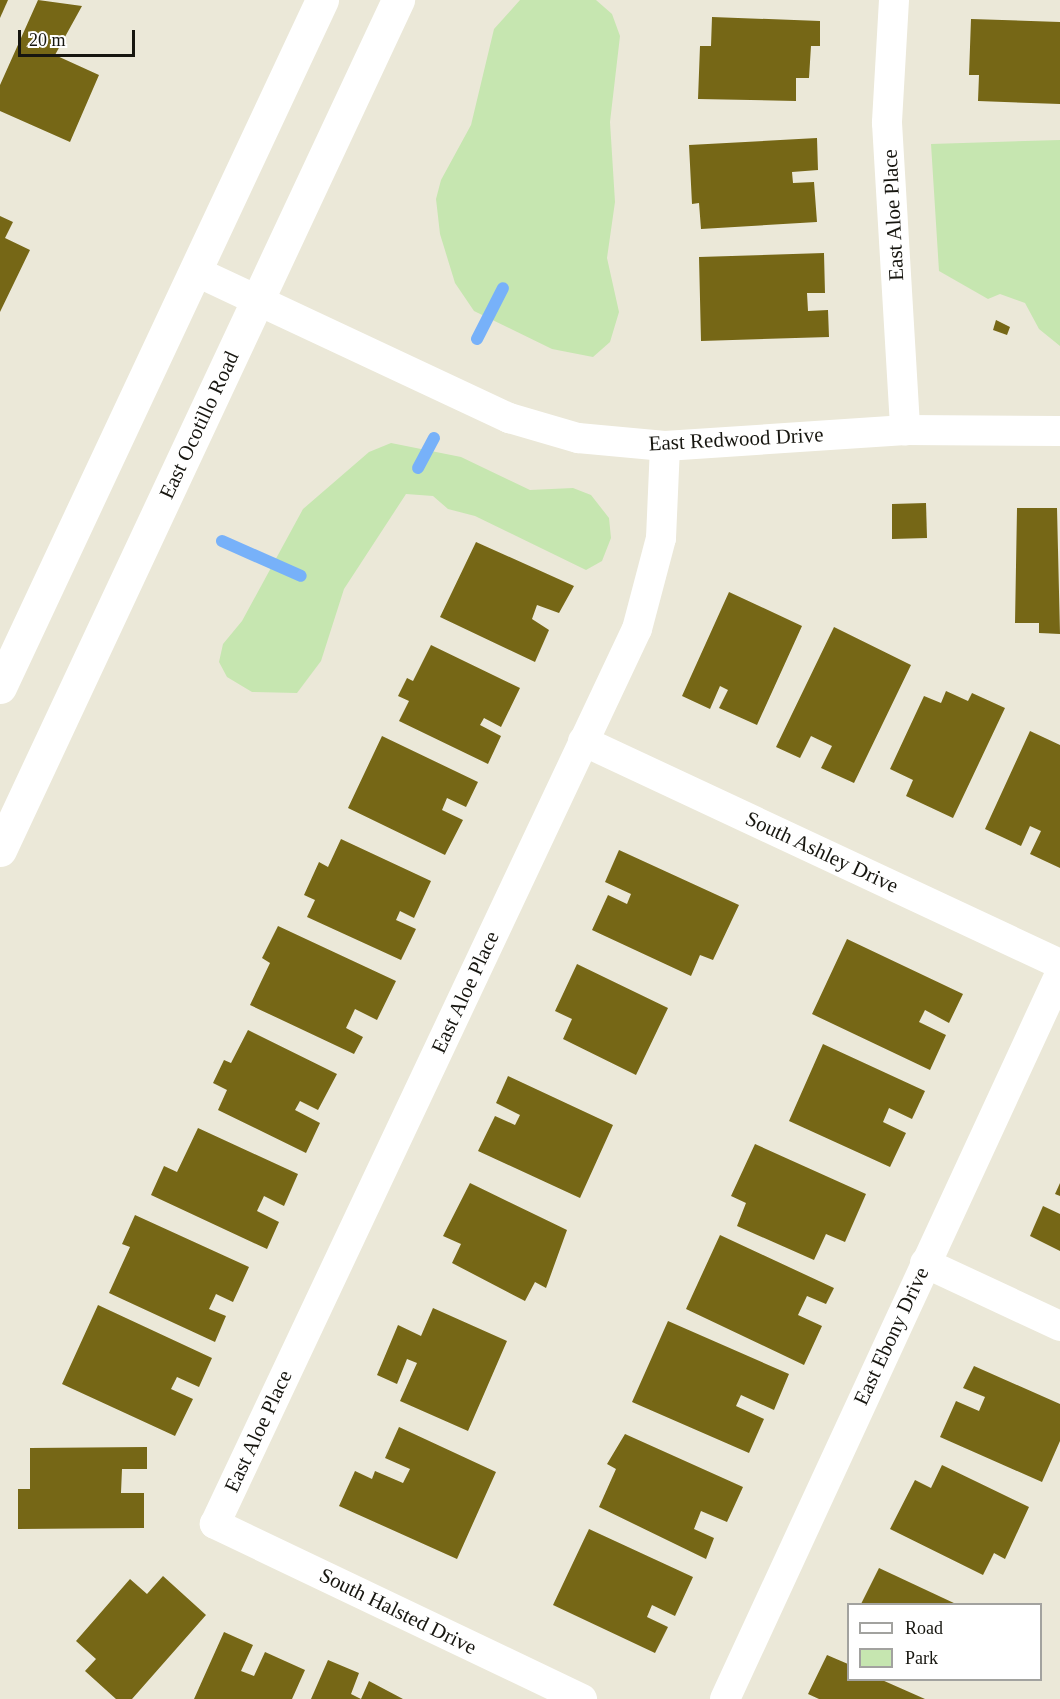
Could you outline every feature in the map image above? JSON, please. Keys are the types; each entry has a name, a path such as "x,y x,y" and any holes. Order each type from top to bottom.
{"main road":[{"path":"0,687 322,0"},
{"name":"East Ocotillo Road","path":"0,849 398,0"}],"street":[{"name":"East Aloe Place","path":"894,0 887,123 905,430"},
{"name":"East Redwood Drive","path":"195,272 510,418 578,438 665,446 905,430 1060,431"},
{"name":"East Aloe Place","path":"215,1524 637,629 651,585 661,538 665,446"},
{"name":"South Ashley Drive","path":"583,741 1060,964"},
{"name":"East Ebony Drive","path":"725,1699 1060,974"},
{"path":"925,1263 1060,1326"},
{"name":"South Halsted Drive","path":"215,1524 582,1699"}],"green space":[{"path":"520,0 596,0 612,14 620,36 610,122 615,202 607,258 619,312 610,342 593,357 552,349 474,311 455,283 440,234 436,199 441,180 471,125 494,29"},
{"path":"1060,140 1060,346 1039,329 1025,303 1000,294 988,299 939,271 931,144"},
{"path":"391,443 461,457 530,490 573,488 591,495 609,518 611,538 602,561 586,570 475,516 448,509 433,496 406,494 344,589 321,661 297,693 252,692 227,677 219,662 223,644 242,621 303,509 369,452"}],"building":[{"path":"0,0 8,0 0,18"},
{"path":"38,0 82,6 55,55 99,75 70,142 0,111 0,85"},
{"path":"712,17 820,21 820,46 811,46 809,78 796,78 796,101 698,99 700,46 711,46"},
{"path":"971,19 1060,22 1060,104 978,101 979,75 969,75"},
{"path":"817,138 818,170 792,172 793,183 814,182 817,222 701,229 699,203 692,204 689,145"},
{"path":"0,216 13,222 5,238 30,250 0,312"},
{"path":"824,253 825,293 807,293 808,311 828,310 829,337 701,341 699,257"},
{"path":"996,320 1010,327 1007,335 993,330"},
{"path":"926,503 927,538 892,539 892,504"},
{"path":"1017,508 1057,508 1060,634 1039,633 1039,623 1015,623"},
{"path":"476,542 574,586 559,613 537,605 532,619 549,630 535,662 440,617"},
{"path":"729,592 802,626 757,725 719,708 728,690 720,686 710,709 682,696"},
{"path":"834,627 911,665 854,783 821,768 832,746 811,736 800,758 776,747"},
{"path":"431,645 520,688 501,727 484,718 480,725 501,736 488,764 399,721 409,701 398,696 407,678 413,681"},
{"path":"946,691 968,701 972,693 1005,708 953,818 906,796 913,780 890,769 924,696 941,703"},
{"path":"1030,731 1060,745 1060,868 1030,854 1041,831 1030,826 1021,846 985,829"},
{"path":"382,736 478,782 466,807 447,798 442,810 463,820 445,855 348,808"},
{"path":"341,839 431,881 414,918 400,911 396,920 416,929 401,960 307,917 315,900 304,895 319,862 328,867"},
{"path":"619,850 739,905 713,960 700,955 691,976 592,930 608,895 627,904 631,894 605,882"},
{"path":"278,926 396,981 377,1020 355,1009 346,1028 363,1037 354,1054 250,1005 270,963 262,958"},
{"path":"847,939 963,994 949,1023 925,1010 919,1022 946,1035 930,1070 812,1014"},
{"path":"577,964 668,1008 636,1075 563,1039 572,1019 555,1011"},
{"path":"248,1030 337,1074 318,1110 300,1101 295,1110 320,1123 306,1153 218,1110 227,1090 213,1083 224,1060 231,1063"},
{"path":"823,1044 925,1091 912,1119 889,1108 883,1122 906,1133 890,1167 789,1121"},
{"path":"508,1076 613,1125 580,1198 478,1151 495,1116 515,1125 520,1115 496,1103"},
{"path":"198,1128 298,1174 284,1206 264,1196 257,1211 279,1222 267,1249 151,1195 164,1166 177,1172"},
{"path":"755,1144 866,1194 845,1242 826,1234 814,1260 737,1226 746,1203 731,1196"},
{"path":"470,1183 567,1230 546,1288 535,1282 525,1301 452,1263 461,1244 443,1236"},
{"path":"1060,1183 1060,1196 1055,1194"},
{"path":"1043,1206 1060,1214 1060,1251 1030,1236"},
{"path":"135,1215 249,1267 233,1302 216,1294 209,1309 226,1316 215,1342 109,1293 130,1247 122,1244"},
{"path":"720,1235 834,1288 826,1304 807,1296 798,1315 822,1326 804,1365 686,1309"},
{"path":"98,1305 212,1358 199,1387 177,1377 171,1389 193,1399 175,1436 62,1384"},
{"path":"433,1308 507,1341 468,1431 400,1401 417,1363 407,1359 397,1384 377,1375 398,1325 421,1336"},
{"path":"668,1321 789,1374 774,1410 741,1395 736,1406 764,1419 749,1453 632,1402"},
{"path":"974,1366 1060,1404 1060,1441 1042,1482 940,1437 956,1401 979,1411 985,1397 963,1388"},
{"path":"399,1427 496,1472 457,1559 339,1506 355,1471 372,1479 375,1471 403,1483 410,1469 385,1458"},
{"path":"625,1434 743,1487 727,1522 701,1511 694,1529 714,1538 706,1559 599,1507 616,1469 607,1464"},
{"path":"147,1447 147,1469 122,1469 121,1493 144,1493 144,1528 18,1529 18,1489 30,1489 30,1448"},
{"path":"942,1465 1029,1507 1005,1559 994,1553 983,1575 890,1529 915,1480 931,1488"},
{"path":"589,1529 693,1577 675,1616 652,1605 647,1617 668,1627 655,1653 553,1605"},
{"path":"879,1568 954,1603 862,1603"},
{"path":"163,1576 206,1615 132,1699 116,1699 85,1671 96,1659 76,1641 130,1579 147,1594"},
{"path":"224,1632 253,1645 241,1671 254,1676 265,1652 305,1670 292,1699 194,1699"},
{"path":"827,1655 847,1664 847,1681 884,1681 925,1699 819,1699 808,1694"},
{"path":"328,1660 359,1673 351,1694 361,1699 311,1699"},
{"path":"369,1681 403,1699 361,1699"}],"waterway":[{"path":"477,339 503,288"},
{"path":"418,468 434,438"},
{"path":"222,541 301,576"}]}
